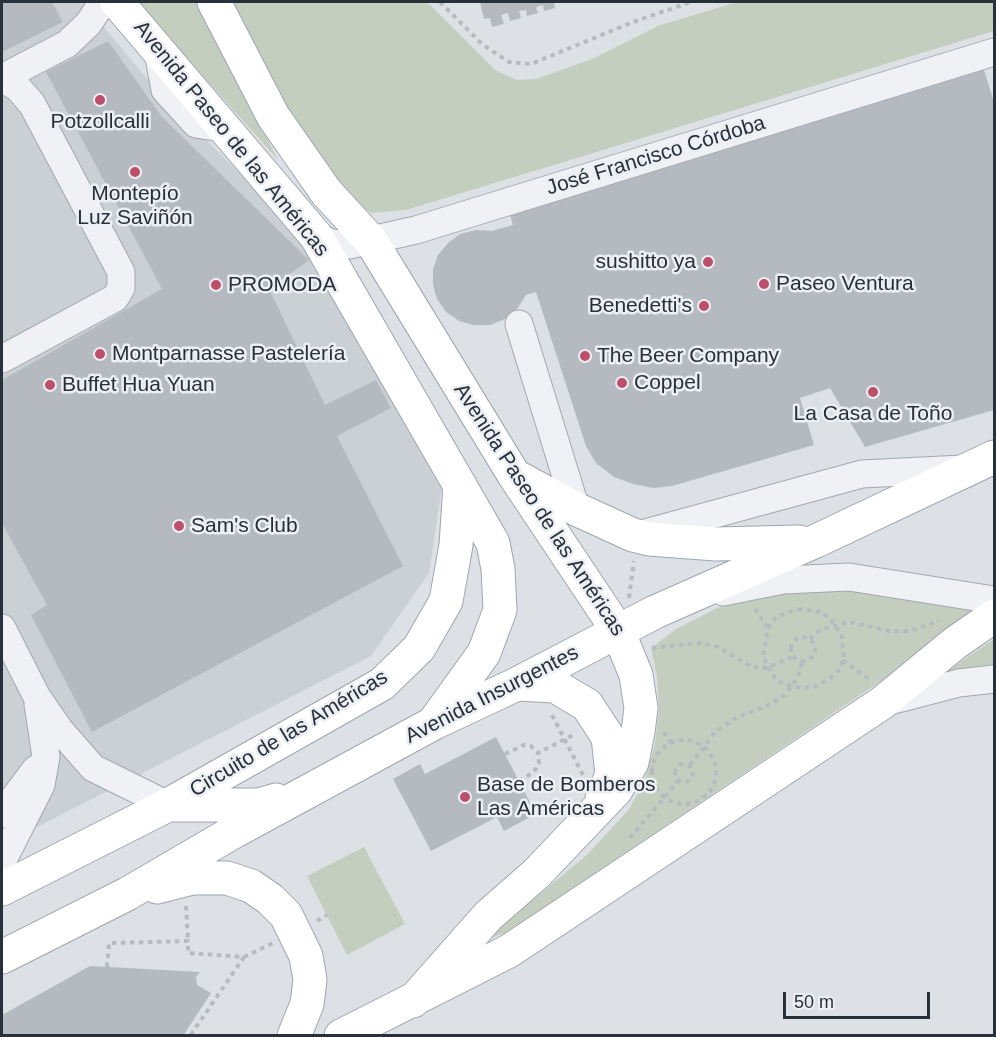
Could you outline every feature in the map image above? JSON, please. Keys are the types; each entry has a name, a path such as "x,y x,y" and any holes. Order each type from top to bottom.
{"main road":[{"name":"Avenida Paseo de las Américas","path":"117,2 227,129 316,237 493,543 498,569 500,610 483,653 434,723"},
{"name":"Avenida Paseo de las Américas","path":"214,2 273,116 326,192 370,241 514,475 624,643 636,675 641,708 632,762 616,790 536,874 488,916 413,1001"},
{"name":"Avenida Insurgentes","path":"2,957 127,894 434,723 517,684 624,643 655,612 816,541 982,463"},
{"path":"514,475 576,509 633,535 649,539 716,544 816,541"},
{"name":"Circuito de las Américas","path":"2,889 168,805 382,684 419,648 446,601 456,545 460,485"},
{"path":"341,1035 509,951 882,703 956,643 994,616"},
{"path":"517,684 555,686 587,705 608,737 612,774 598,809"},
{"path":"168,805 259,805 313,789"},
{"path":"127,894 185,880 227,878 243,883 270,898 286,915 306,956 310,980 307,1004 294,1035"}],"street":[{"path":"2,78 67,44 88,24 104,2"},
{"name":"José Francisco Córdoba","path":"316,237 331,243 349,245 428,226 994,52"},
{"path":"2,78 18,88 32,104 121,272 121,288 115,298 2,359"},
{"path":"519,324 576,509"},
{"path":"633,535 692,522 862,474 982,463"},
{"path":"655,612 734,589 773,582 849,577 994,600"},
{"path":"2,628 37,697 59,729 93,768 168,805"},
{"path":"882,703 959,683 994,679"},
{"path":"2,862 41,785 46,757 37,697"},
{"path":"2,814 46,757"}],"path":[{"path":"440,2 483,45 509,62 531,64 633,22 691,2"},
{"path":"811,609 822,612 835,624 842,638 844,657 840,669 817,686 791,687 783,684 767,668 763,657 763,642 776,616 791,610 811,609"},
{"path":"792,657 793,642 798,638 810,639 820,630 835,624 850,622 889,632 910,632 948,619"},
{"path":"690,765 715,732 737,717 785,695 798,677 802,662 814,656 816,649 810,639"},
{"path":"624,643 651,648 697,643 716,646 752,667 767,668 792,657"},
{"path":"792,657 802,662"},
{"path":"549,711 584,777"},
{"path":"538,753 575,734"},
{"path":"679,741 703,746 712,756 717,771 712,785 697,802 686,805 661,794 652,782 652,765 659,749 679,741"},
{"path":"505,754 524,745 538,753"},
{"path":"519,781 534,772 539,763 538,753"},
{"path":"680,765 690,765 693,775 690,781 679,780 675,774 676,768 680,765"},
{"path":"185,880 188,953 244,957 190,1035"},
{"path":"107,967 110,943 188,941"}],"shaded area":[{"path":"2,2 83,2 163,98 309,241 442,486 429,573 371,656 2,845"}],"green space":[{"path":"137,2 198,2 278,160"},
{"path":"229,2 427,2 495,70 517,80 536,79 592,59 658,26 737,2 994,2 994,31 406,210 372,213 351,202 279,110"},
{"path":"814,587 878,591 991,607 542,909 506,932 484,941 588,854 630,808 646,776 655,744 659,709 657,676 651,648 676,629 721,606 786,590"},
{"path":"994,639 994,666 943,674"},
{"path":"364,847 405,924 347,955 307,876"}],"building":[{"path":"2,2 52,2 63,22 2,52"},
{"path":"480,2 554,2 555,8 544,11 543,5 536,7 538,13 527,16 526,10 519,11 521,18 510,21 508,13 501,15 504,24 492,27 490,18 484,19"},
{"path":"108,41 162,117 309,260 269,289 325,405 376,380 391,408 337,436 403,566 92,732 31,615 47,605 2,523 2,380 162,289 46,72"},
{"name":"Paseo Ventura","path":"984,70 994,102 994,410 865,447 830,388 800,398 814,445 672,486 653,488 614,477 596,463 586,446 536,292 526,295 517,309 505,319 490,325 473,325 459,321 446,312 437,299 433,285 433,269 438,255 460,234 476,230 492,231 513,225 510,215"},
{"name":"Base de Bomberos Las Américas","path":"496,737 536,814 504,831 497,817 431,851 393,779 420,764 425,774"},
{"path":"90,966 200,972 196,977 197,985 211,993 183,1036 2,1036 2,1015"}],"place":[{"name":"Potzollcalli","path":"100,100"},
{"name":"Montepío Luz Saviñón","path":"135,172"},
{"name":"sushitto ya","path":"708,262"},
{"name":"Paseo Ventura","path":"764,284"},
{"name":"PROMODA","path":"216,285"},
{"name":"Benedetti's","path":"704,306"},
{"name":"Montparnasse Pastelería","path":"100,354"},
{"name":"The Beer Company","path":"585,356"},
{"name":"Coppel","path":"622,383"},
{"name":"Buffet Hua Yuan","path":"50,385"},
{"name":"La Casa de Toño","path":"873,392"},
{"name":"Sam's Club","path":"179,526"},
{"name":"Base de Bomberos Las Américas","path":"465,797"}]}
